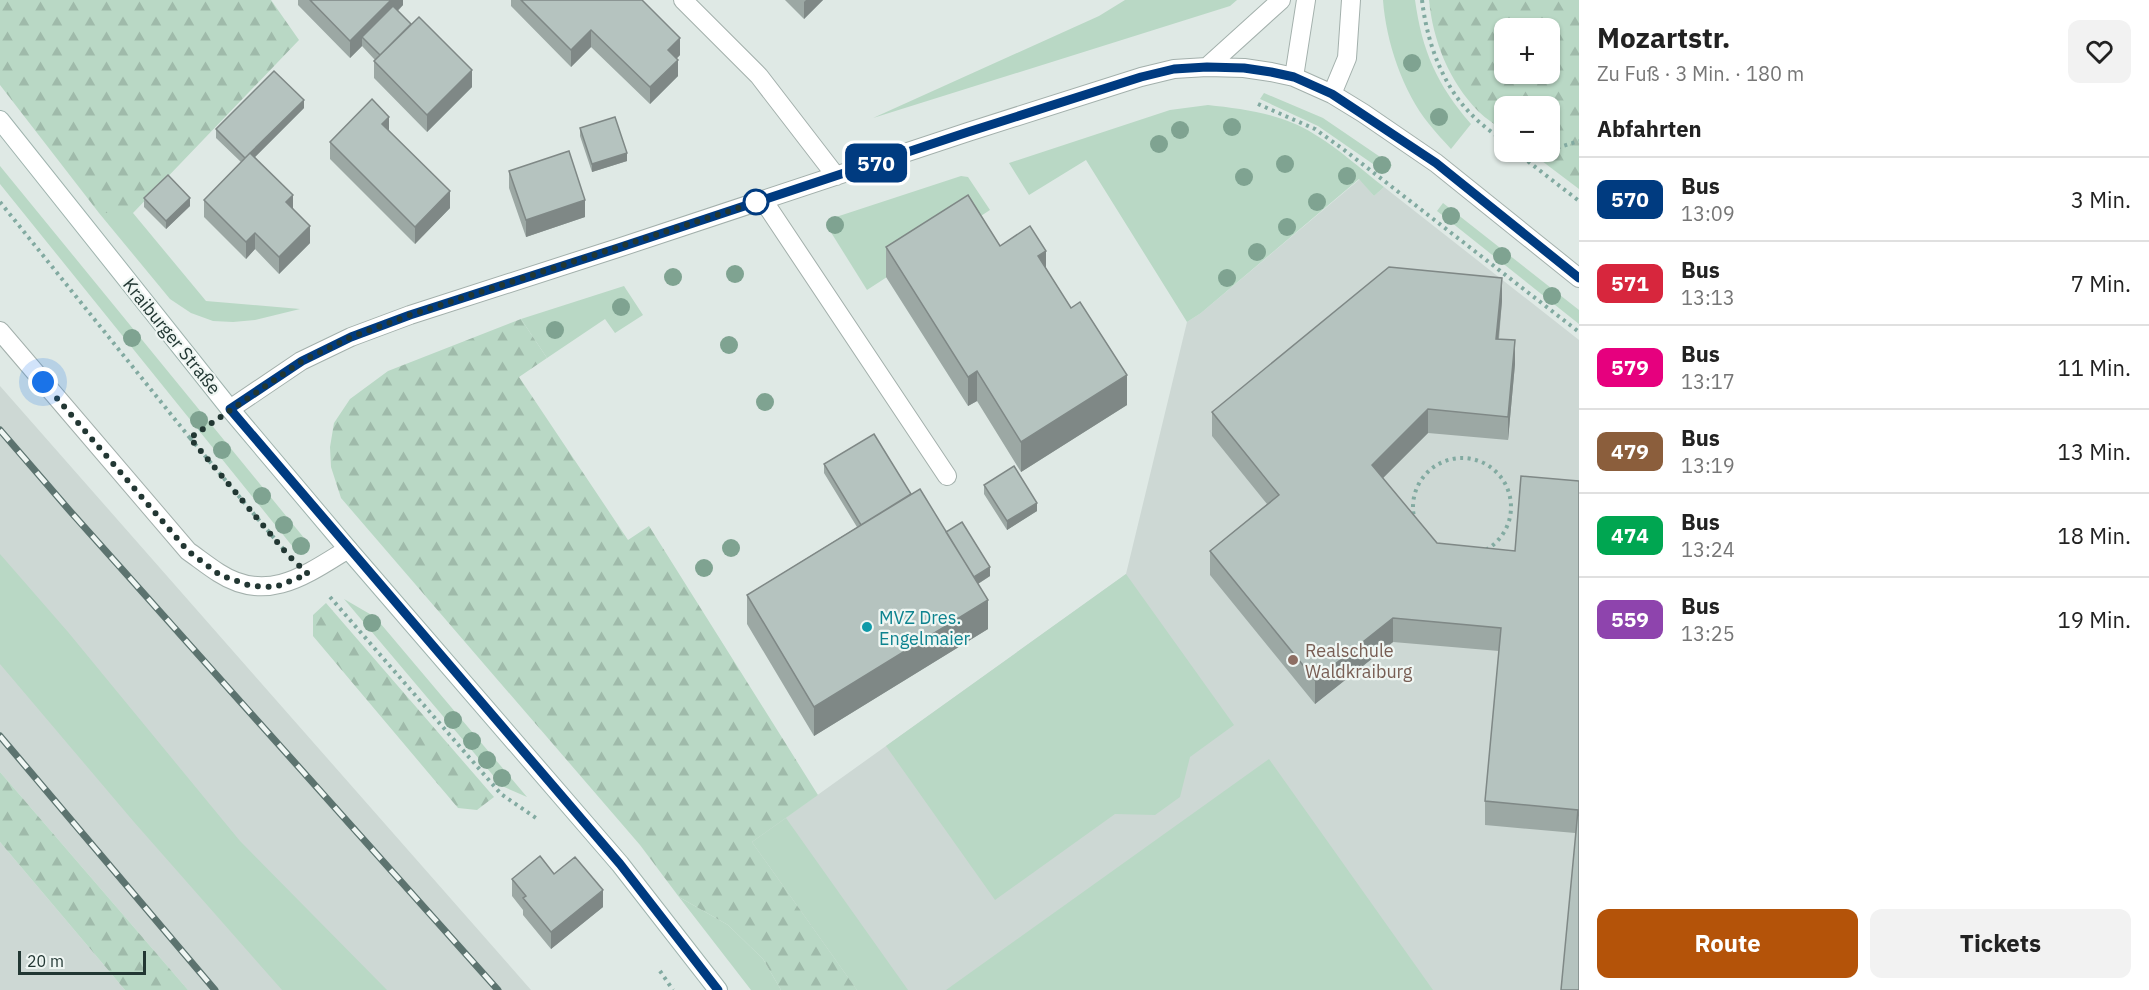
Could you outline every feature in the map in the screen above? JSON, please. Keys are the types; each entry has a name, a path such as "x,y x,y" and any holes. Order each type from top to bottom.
{"street":[{"path":"683,0 759,76 836,176"},
{"path":"1207,67 1281,0"},
{"path":"1294,77 1306,0"},
{"path":"1332,94 1347,58 1351,0"},
{"path":"230,409 302,361 351,337 410,315 968,132 1141,77 1174,69 1244,68 1294,77 1332,94 1436,163 1579,278"},
{"name":"Kraiburger Straße","path":"0,120 230,409 620,864 718,990"},
{"path":"763,200 947,476"},
{"path":"0,331 188,551 220,575 251,586 275,587 308,574 348,549"}],"path":[{"path":"1422,0 1431,47 1443,73 1474,117 1494,134"},
{"path":"1255,103 1315,129 1579,332"},
{"path":"1560,147 1579,141"},
{"path":"1529,162 1579,201"},
{"path":"0,202 190,438 288,555 333,600 501,795 541,822"},
{"path":"190,438 230,409"},
{"path":"1462,457 1479,460 1494,470 1504,481 1510,496 1511,511 1508,526 1499,539 1486,549 1470,555 1451,555 1435,548 1422,535 1414,519 1414,501 1419,484 1429,470 1445,461 1462,457"},
{"path":"654,962 673,990"}],"shaded area":[{"name":"Realschule Waldkraiburg","path":"1360,179 1374,196 1384,187 1579,340 1579,990 857,990 752,842 1126,574 1187,322 1201,313"},
{"path":"0,386 531,990 188,990 0,772"},
{"path":"0,842 125,990 0,990"}],"green space":[{"path":"0,0 271,0 299,40 133,213 99,213 0,85"},
{"path":"1125,0 1237,0 1230,6 873,118 1099,16"},
{"path":"1383,0 1415,0 1422,35 1433,66 1449,95 1471,124 1451,149 1420,111 1404,82 1392,49"},
{"path":"1429,0 1579,0 1579,189 1543,162 1560,162 1560,96 1494,96 1494,124 1478,111 1459,87 1444,60 1434,30"},
{"path":"1264,93 1323,118 1392,165 1386,173 1318,126 1260,99"},
{"path":"1208,105 1276,117 1302,127 1332,146 1384,187 1374,196 1359,179 1201,313 1187,322 1086,160 1029,195 1009,163 1170,110"},
{"path":"0,166 309,544 309,551 303,555 297,552 0,184"},
{"path":"961,176 968,177 990,210 867,290 832,234 831,223 836,217"},
{"path":"1443,203 1579,310 1579,324 1437,211"},
{"path":"99,213 133,213 206,301 300,309 255,320 233,322 213,321 191,313 170,299"},
{"path":"624,286 643,315 615,333 605,319 547,358 521,319"},
{"path":"521,319 547,358 519,377 628,540 649,526 818,795 752,842 857,990 781,990 763,959 728,925 679,897 640,845 341,498 331,467 330,447 334,423 350,399 388,371"},
{"path":"0,554 68,632 240,841 387,990 282,990 134,822 0,664"},
{"path":"1126,574 1234,725 1190,757 1180,797 1155,815 1115,814 995,900 886,746"},
{"path":"344,599 375,617 527,797 502,786"},
{"path":"326,603 494,797 477,810 458,808 313,636 313,615"},
{"path":"1269,759 1433,990 946,990"},
{"path":"0,772 188,990 125,990 0,842"},
{"path":"786,818 908,990 857,990 752,842"},
{"path":"679,897 728,925 763,959 781,990 751,990"}],"building":[{"path":"310,0 391,0 350,41"},
{"path":"521,0 642,0 680,38 668,50 678,60 650,87 591,30 571,50"},
{"path":"393,6 411,24 380,55 362,37"},
{"path":"419,17 472,70 427,115 374,61"},
{"path":"274,71 304,100 245,158 216,129"},
{"path":"372,99 389,117 382,124 450,191 415,227 330,142"},
{"path":"615,117 627,153 592,164 580,128"},
{"path":"569,151 585,200 526,220 509,171"},
{"path":"250,153 293,195 286,202 310,226 279,257 255,233 246,242 204,200"},
{"path":"168,175 190,198 166,221 144,198"},
{"path":"968,195 1000,246 1030,226 1046,251 1038,256 1071,308 1080,302 1127,375 1021,442 977,371 968,377 886,247"},
{"path":"1389,267 1502,278 1496,339 1515,340 1508,417 1428,409 1372,465 1437,543 1515,551 1521,476 1579,481 1579,990 1561,990 1578,810 1485,801 1501,628 1393,618 1315,680 1210,551 1279,495 1212,412"},
{"path":"874,434 911,494 861,525 824,464"},
{"path":"1014,466 1037,503 1007,521 984,485"},
{"name":"MVZ Dres. Engelmaier","path":"920,489 988,600 814,707 747,595"},
{"path":"962,522 990,567 974,577 946,532"},
{"path":"540,856 554,874 575,857 603,890 551,932 523,898 526,896 512,879"}],"railway":[{"path":"0,430 498,990"},
{"path":"0,736 215,990"}],"bus line":[{"name":"570","path":"718,990 620,864 230,409 302,361 351,337 410,315 968,132 1141,77 1174,69 1244,68 1271,72 1294,77 1332,94 1436,163 1579,278"}],"place":[{"name":"MVZ Dres. Engelmaier","path":"867,627"},
{"name":"Realschule Waldkraiburg","path":"1293,660"}],"route":[{"path":"43,382 188,551 220,575 251,586 275,587 308,574 288,555 190,438 302,361 351,337 410,315 763,200 756,202"}]}
